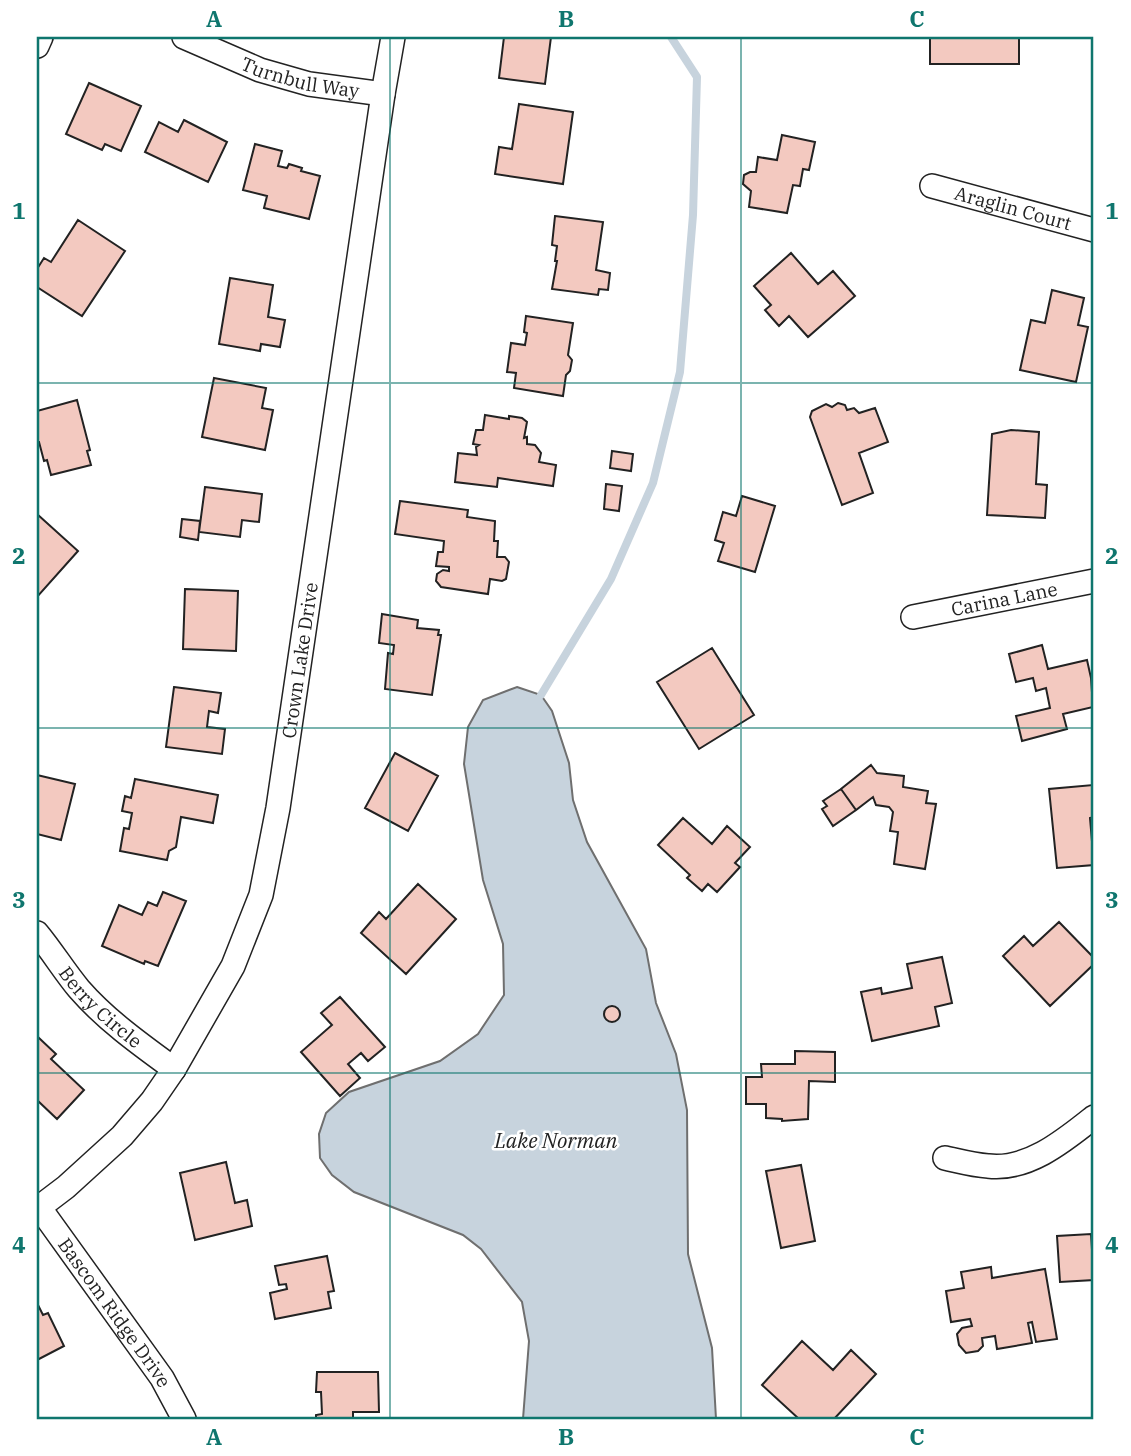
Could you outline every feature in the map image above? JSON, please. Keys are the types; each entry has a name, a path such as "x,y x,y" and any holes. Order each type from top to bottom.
{"street":[{"path":"37,46 41,37"},
{"name":"Turnbull Way","path":"184,37 260,70 309,84 383,94"},
{"name":"Crown Lake Drive","path":"38,1208 66,1187 122,1136 152,1101 174,1069 233,966 261,895 280,795 393,37"},
{"name":"Araglin Court","path":"933,186 1094,230"},
{"name":"Carina Lane","path":"913,617 1094,581"},
{"name":"Berry Circle","path":"37,933 79,988 98,1007 174,1069"},
{"path":"945,1158 989,1167 1020,1163 1043,1152 1094,1117"},
{"name":"Bascom Ridge Drive","path":"38,1208 162,1378 184,1419"}],"water":[{"name":"Lake Norman","path":"517,687 541,695 552,711 569,763 573,800 587,842 646,949 656,1003 676,1054 687,1110 688,1254 712,1348 716,1419 523,1419 529,1341 522,1302 481,1249 463,1235 354,1192 332,1175 320,1158 319,1134 326,1113 349,1092 440,1061 478,1034 504,995 503,944 483,880 464,764 468,727 483,700"}],"building":[{"path":"504,37 551,37 545,84 499,78"},
{"path":"930,37 1019,37 1019,64 930,64"},
{"path":"89,83 141,106 121,151 105,144 102,150 66,134"},
{"path":"519,104 573,112 563,184 495,174 499,147 512,149"},
{"path":"184,120 227,142 208,182 145,152 159,122 178,132"},
{"path":"782,135 815,142 809,170 803,169 800,186 793,185 787,213 749,207 751,191 743,184 744,175 756,172 758,157 777,160"},
{"path":"255,144 282,151 278,166 287,168 289,164 302,168 301,171 320,176 309,219 264,208 267,196 243,190"},
{"path":"555,216 603,222 596,270 610,273 608,290 599,289 598,295 552,289 557,261 557,246 552,245"},
{"path":"78,220 125,251 82,316 37,287 37,269 44,258 51,262"},
{"path":"791,253 818,284 833,271 855,296 808,337 789,316 779,326 765,310 771,305 754,286"},
{"path":"230,278 273,285 268,317 285,320 280,347 261,344 260,351 219,344"},
{"path":"1052,290 1084,298 1078,325 1088,327 1076,382 1020,370 1031,320 1045,323"},
{"path":"526,316 573,323 568,355 572,360 570,371 566,375 563,396 514,388 516,373 507,372 511,343 525,345"},
{"path":"214,378 266,388 262,408 273,410 265,450 202,437"},
{"path":"77,400 90,450 87,451 91,465 51,475 47,460 44,461 37,442 37,411"},
{"path":"838,403 845,405 847,410 854,408 859,413 875,408 888,442 859,453 873,493 842,505 810,417 812,411 826,404 832,407"},
{"path":"485,415 522,418 527,422 524,438 527,437 527,444 535,445 541,453 539,462 556,465 553,486 498,478 497,487 455,482 458,453 477,455 476,447 479,445 473,444 476,430 483,430"},
{"path":"1011,430 1039,432 1036,484 1047,485 1045,518 987,515 992,434"},
{"path":"612,451 633,454 631,471 610,468"},
{"path":"606,484 622,486 619,511 604,509"},
{"path":"205,487 262,494 259,522 242,520 240,537 199,532"},
{"path":"742,496 775,506 755,572 718,561 724,543 715,540 723,512 736,516"},
{"path":"400,501 468,510 467,517 495,521 494,541 498,541 497,557 505,557 509,562 506,579 490,579 488,594 441,587 436,581 437,574 443,570 449,571 449,567 436,566 438,552 443,552 444,541 395,534"},
{"path":"37,514 78,551 37,597"},
{"path":"182,519 200,521 198,540 180,537"},
{"path":"185,589 238,591 236,651 183,649"},
{"path":"382,614 418,620 417,628 439,630 438,635 441,635 432,695 385,689 388,653 393,654 394,645 379,643"},
{"path":"1042,645 1048,669 1087,660 1093,707 1063,714 1067,729 1022,741 1016,716 1050,708 1046,688 1036,691 1033,678 1016,682 1009,654"},
{"path":"712,648 754,715 699,749 657,682"},
{"path":"174,687 221,693 218,713 209,711 207,727 225,729 222,754 166,747"},
{"path":"395,753 438,776 408,831 365,808"},
{"path":"871,765 877,773 904,776 903,787 928,791 926,803 936,804 925,869 894,864 898,832 890,831 893,812 889,807 876,805 873,797 856,810 841,789"},
{"path":"37,775 75,784 61,840 37,834"},
{"path":"135,779 218,795 213,823 181,817 176,847 169,851 167,860 120,851 124,828 129,829 132,813 122,811 125,796 131,798"},
{"path":"1093,785 1094,817 1090,818 1094,865 1057,868 1049,789"},
{"path":"841,789 856,810 833,826 822,809 827,806 823,801"},
{"path":"683,818 712,844 727,826 750,847 735,863 740,867 717,892 708,884 702,891 687,878 690,875 658,845"},
{"path":"418,884 456,919 406,974 361,933 379,912 386,919"},
{"path":"163,892 186,901 158,966 145,961 144,964 102,946 119,905 142,915 148,902 157,906"},
{"path":"1059,922 1094,958 1094,964 1050,1006 1003,956 1024,936 1033,946"},
{"path":"942,957 952,1003 935,1007 939,1026 872,1041 861,992 881,988 882,994 912,988 907,964"},
{"path":"340,997 385,1047 368,1061 361,1053 348,1064 360,1078 340,1096 301,1052 332,1025 321,1013"},
{"path":"612,1006 620,1014 612,1022 604,1014"},
{"path":"39,1038 56,1054 51,1059 84,1090 57,1119 37,1100"},
{"path":"795,1051 835,1052 835,1082 809,1081 808,1119 782,1121 766,1118 766,1104 746,1104 746,1077 762,1077 761,1064 795,1064"},
{"path":"226,1162 235,1203 247,1200 252,1226 195,1240 180,1173"},
{"path":"801,1165 815,1241 781,1248 766,1171"},
{"path":"1091,1234 1094,1280 1060,1282 1057,1236"},
{"path":"327,1256 334,1291 328,1292 331,1308 275,1319 270,1293 287,1289 286,1284 279,1285 275,1266"},
{"path":"991,1267 992,1278 1045,1269 1057,1339 1036,1342 1032,1322 1028,1323 1032,1343 997,1349 995,1336 982,1338 983,1346 978,1351 966,1353 959,1345 957,1334 962,1328 972,1326 970,1319 951,1322 946,1291 964,1288 961,1272"},
{"path":"37,1303 43,1315 48,1313 64,1346 37,1360"},
{"path":"802,1341 833,1370 851,1350 876,1374 834,1419 799,1419 762,1385"},
{"path":"317,1372 378,1372 379,1412 353,1412 353,1419 316,1419 316,1415 322,1414 321,1392 316,1392"}],"waterway":[{"path":"541,695 611,579 653,483 680,372 693,215 697,77 671,37"}]}
